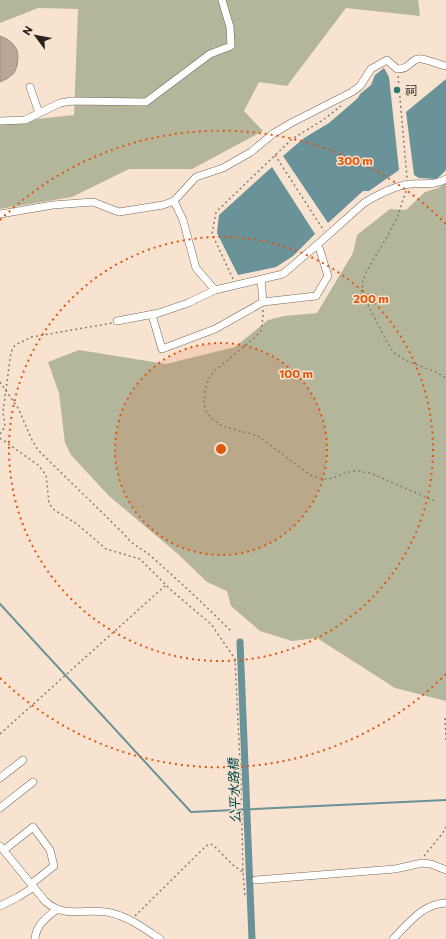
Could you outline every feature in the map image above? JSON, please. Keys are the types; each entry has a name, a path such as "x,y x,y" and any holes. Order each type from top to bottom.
{"street":[{"path":"0,121 25,120 60,103 72,101 146,102 210,54 231,46 230,27 222,0"},
{"path":"0,214 53,205 93,202 119,212 163,205 174,201 196,177 223,168 251,152 274,133 352,92 360,86 371,69 387,60 397,69 405,69 417,59 422,58 446,66"},
{"path":"30,87 39,113"},
{"path":"117,321 152,315 188,303 215,290 282,274 368,200 386,191 408,184 439,184 446,179"},
{"path":"174,201 183,220 196,268 215,290"},
{"path":"152,315 162,349 216,329 262,302 316,296 328,276 318,244"},
{"path":"261,280 262,302"},
{"path":"0,778 23,760"},
{"path":"0,808 33,782"},
{"path":"0,906 18,897 32,886 54,866 50,850 33,827 2,848 32,886 45,902 56,910 66,912 110,912 131,920 160,939"},
{"path":"256,880 395,869 422,862 446,870"},
{"path":"393,939 416,915 423,910 430,906 446,903"},
{"path":"34,939 39,925 56,910"}],"path":[{"path":"397,69 408,184 397,218 366,272 362,284 364,297 393,352 407,361 436,372 446,378"},
{"path":"236,285 212,234 216,212 292,139 323,120 341,106"},
{"path":"275,155 327,236"},
{"path":"262,302 263,317 260,331 252,340 213,372 208,380 204,403 206,411 211,418 222,426 258,436 310,475 319,479 326,480 359,471 370,474 435,502"},
{"path":"0,434 5,427 3,412 11,352 16,346 22,341 32,337 117,321"},
{"path":"0,382 18,408 38,450 124,534 131,543 149,554 232,632"},
{"path":"0,438 38,465 46,475 49,503 53,509 77,524 106,549 140,559 166,585 211,624 235,659 241,784 243,872 246,897"},
{"path":"0,734 166,585"},
{"path":"445,718 446,740"},
{"path":"418,864 446,827"},
{"path":"131,920 206,846 210,844 213,844 233,865 243,872"}],"green space":[{"path":"0,0 418,0 420,16 346,8 287,86 259,82 244,111 263,131 192,169 129,169 72,197 0,209 0,123 74,115 78,9 38,8 0,23"},
{"path":"446,183 446,701 395,688 317,638 292,641 260,631 231,606 227,591 207,582 178,554 109,496 71,455 65,443 59,393 48,362 79,350 166,364 235,347 268,320 284,316 317,313 353,253 357,235 390,209 406,210 425,192 438,188"}],"water":[{"path":"384,68 389,77 399,170 369,191 363,191 328,223 283,156 304,138 329,123 358,98 360,94 371,85 375,75"},
{"path":"446,79 446,170 437,179 419,178 414,175 406,112"},
{"path":"272,167 315,234 293,256 276,267 238,275 217,233 219,215"}],"building":[{"path":"0,36 13,44 17,50 18,57 17,66 14,73 0,82"}],"waterway":[{"path":"0,604 191,812 446,800"},
{"name":"公平水路橋","path":"240,642 252,939"}],"place":[{"name":"祠","path":"397,90"}]}
